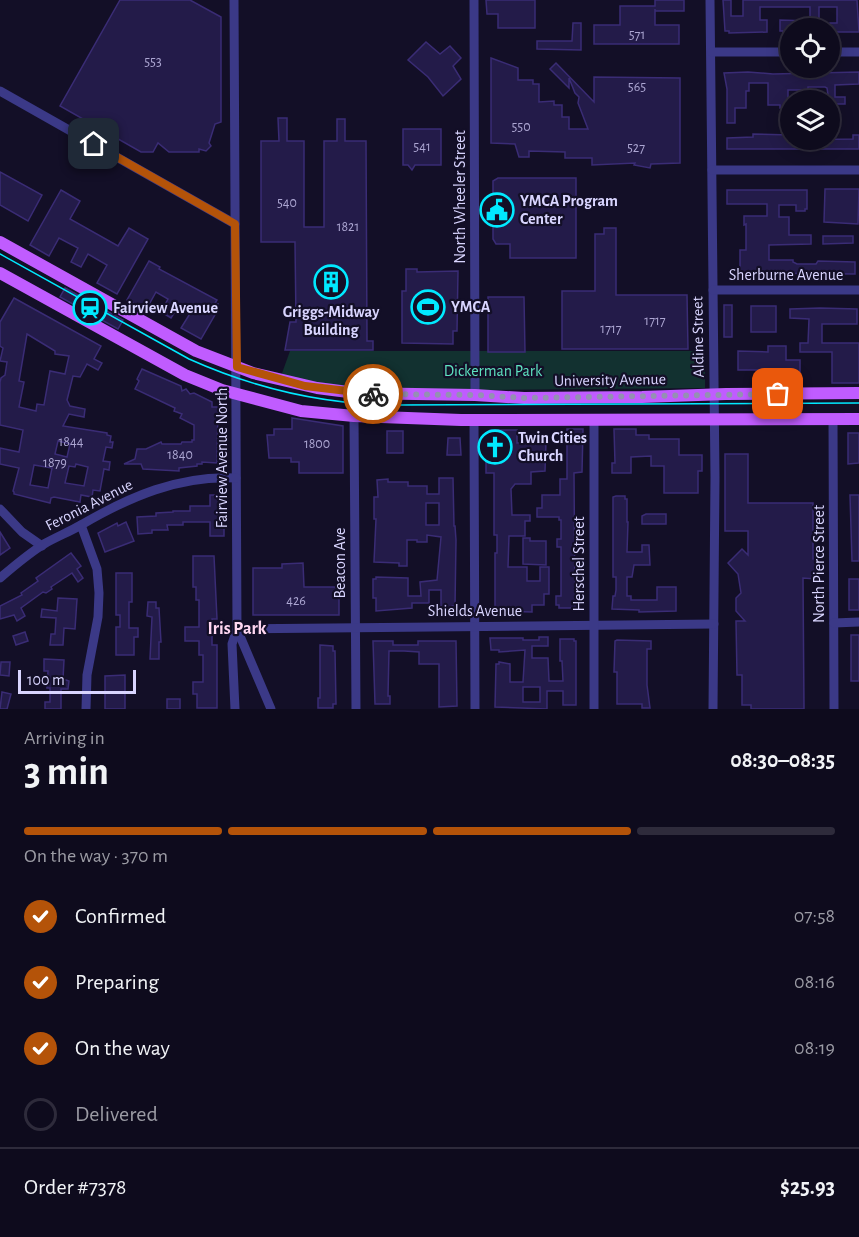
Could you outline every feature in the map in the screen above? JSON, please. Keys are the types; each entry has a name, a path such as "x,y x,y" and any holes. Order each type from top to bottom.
{"main road":[{"name":"University Avenue","path":"0,242 176,341 207,356 294,384 346,392 535,398 859,393"},
{"path":"2,278 196,380 236,394 301,411 354,416 474,420 859,418"}],"street":[{"name":"Fairview Avenue North","path":"234,0 237,628 269,709"},
{"name":"North Wheeler Street","path":"474,0 475,395"},
{"name":"Aldine Street","path":"710,0 714,394 713,709"},
{"path":"712,52 780,52"},
{"path":"840,52 859,52"},
{"path":"0,91 235,224"},
{"path":"712,170 859,170"},
{"name":"Sherburne Avenue","path":"713,290 859,290"},
{"name":"Beacon Ave","path":"354,416 356,709"},
{"name":"North Pierce Street","path":"833,418 834,709"},
{"path":"474,420 475,709"},
{"name":"Herschel Street","path":"594,420 594,709"},
{"name":"Feronia Avenue","path":"0,578 42,546 109,508 149,491 203,478 236,478"},
{"path":"0,509 22,532 42,546"},
{"path":"81,525 97,569 99,593 98,617 87,675 86,709"},
{"path":"834,623 859,622"},
{"name":"Shields Avenue","path":"237,628 714,624"},
{"path":"235,709 232,644 237,628"}],"green space":[{"name":"Dickerman Park","path":"290,351 705,351 705,388 388,391 355,389 281,376"}],"building":[{"path":"120,0 190,0 221,17 221,122 215,124 209,143 211,146 206,151 199,149 199,152 169,152 158,143 153,152 141,152 60,106"},
{"path":"486,0 535,0 535,28 498,28 498,14 487,14"},
{"path":"655,0 684,0 684,11 655,11 655,25 679,25 679,44 594,44 594,25 620,25 620,6 655,6"},
{"path":"723,0 731,0 731,16 743,16 743,0 857,0 859,32 840,32 837,7 819,7 819,18 810,18 810,7 760,7 760,20 767,20 767,32 729,33 725,31"},
{"path":"573,23 581,23 581,50 537,49 537,41 572,41"},
{"path":"426,42 440,54 450,46 461,58 453,66 461,79 443,96 428,77 408,60"},
{"path":"491,58 518,68 518,80 533,80 533,84 539,84 539,102 554,101 554,105 562,105 562,117 569,117 569,129 588,129 578,103 579,97 569,78 569,88 550,69 556,63 594,102 594,77 680,78 680,163 651,164 650,168 634,165 635,163 592,165 592,158 565,158 565,152 529,151 529,157 519,157 515,144 491,143"},
{"path":"840,72 859,72 859,84 835,85 835,90 827,90 825,87 808,87 808,90 780,90 780,105 768,105 768,83 749,83 749,91 746,91 746,108 735,108 735,123 727,123 727,89 724,73 780,74 780,78 840,78"},
{"path":"840,97 845,97 845,104 840,104"},
{"name":"Griggs-Midway Building","path":"278,118 287,118 287,141 304,141 304,227 324,227 324,141 337,141 337,119 345,119 345,141 366,141 367,341 373,341 373,350 285,350 290,322 296,322 295,242 261,242 261,141 279,141"},
{"path":"403,129 441,129 441,165 415,165 412,170 408,165 403,165"},
{"path":"753,134 780,135 780,149 727,149 727,138 753,137"},
{"path":"853,135 859,135 859,149 840,149 840,139 853,139"},
{"path":"0,172 42,195 28,221 0,205"},
{"path":"498,178 576,178 576,258 510,258 510,244 496,244 493,239 493,181"},
{"path":"825,189 859,189 858,224 824,222"},
{"path":"61,190 80,201 70,219 118,246 129,228 148,239 117,294 97,283 107,265 88,254 81,267 71,262 78,248 59,238 49,256 30,245"},
{"path":"727,190 807,190 807,209 805,211 796,211 796,205 779,205 779,217 789,217 789,235 811,235 811,244 769,245 769,260 793,260 797,264 816,264 818,261 855,262 855,274 740,273 740,250 746,250 744,216 767,216 767,204 727,204"},
{"path":"604,228 616,228 616,295 687,295 688,349 562,349 562,291 595,291 595,234 604,234"},
{"path":"823,236 853,236 853,243 823,244"},
{"path":"149,261 160,267 159,269 217,300 215,303 218,304 214,312 216,313 201,339 181,328 191,312 179,305 171,318 161,312 168,299 156,292 146,310 127,300"},
{"name":"YMCA","path":"406,269 417,269 417,272 458,271 457,331 453,331 453,344 402,343 402,291 406,291"},
{"path":"65,288 123,320 118,329 60,297"},
{"path":"488,297 524,297 525,352 488,352"},
{"path":"14,298 101,346 94,359 102,363 98,370 87,364 80,377 73,376 67,400 70,406 85,409 84,417 69,414 63,426 107,433 111,436 112,448 106,447 103,461 110,462 109,470 104,469 100,491 93,490 92,497 81,495 80,502 54,497 51,498 50,503 14,494 19,468 0,464 0,448 19,452 23,430 0,425 0,382 5,375 7,362 0,361 3,348 0,346 0,322","holes":["27,334 55,351 55,354 69,356 65,374 50,371 44,405 37,404 36,411 19,407 24,382 19,381","58,441 70,444 67,457 55,454","76,464 88,467 84,486 65,483 69,466 75,467","34,465 52,468 48,488 30,485"]},
{"path":"724,305 732,305 732,337 724,337"},
{"path":"751,306 776,306 776,332 751,332"},
{"path":"790,309 857,309 857,324 822,324 822,343 859,343 859,383 832,383 832,352 800,352 800,343 808,343 809,319 790,318"},
{"path":"768,346 786,346 786,360 800,360 800,384 773,385 773,370 738,370 738,351 768,352"},
{"path":"142,369 181,386 182,391 186,389 190,394 194,393 212,402 212,407 218,407 217,463 202,462 197,466 179,468 179,471 143,469 141,464 124,464 135,459 137,449 146,449 161,442 162,444 181,444 194,440 194,425 180,418 182,414 174,411 175,408 135,389"},
{"path":"292,418 343,426 343,473 299,473 299,462 291,462 291,458 269,458 267,435 274,435 274,429 292,429"},
{"path":"567,429 583,429 582,472 574,473 575,607 559,608 559,605 556,605 556,596 561,596 561,547 557,547 557,539 561,539 561,520 559,517 537,517 537,508 542,508 542,495 560,495 560,479 567,479"},
{"path":"614,429 636,429 636,435 649,435 649,439 679,439 679,455 702,455 702,471 698,471 698,493 664,493 664,466 651,466 651,456 631,457 631,473 612,473 612,463 615,463"},
{"path":"490,430 517,430 517,443 546,442 545,471 531,472 531,484 515,484 511,489 512,515 530,515 530,521 525,521 525,536 509,536 508,567 527,567 527,581 540,581 540,567 549,567 549,594 544,594 544,605 532,605 532,612 495,611 497,535 494,535 494,473 486,473 486,434"},
{"path":"387,431 403,431 403,453 387,453"},
{"path":"848,433 859,433 859,463 848,464"},
{"path":"448,438 460,438 461,455 447,455"},
{"path":"725,454 748,454 748,503 813,503 813,559 815,559 816,579 803,578 804,709 751,709 751,705 742,705 742,675 737,675 736,621 745,621 736,611 736,598 741,593 738,574 728,563 742,549 748,555 748,531 725,531"},
{"path":"439,478 453,478 456,540 455,606 452,606 452,609 441,609 441,590 429,590 429,603 412,603 412,608 376,611 373,579 376,577 408,578 408,596 421,596 420,582 437,580 441,537 427,535 427,542 407,540 407,566 399,566 399,563 374,562 376,519 374,519 374,497 378,497 377,480 388,479 388,482 408,482 408,486 427,486 427,494 439,494","holes":["426,503 439,503 439,525 426,525"]},
{"path":"210,495 224,495 224,536 210,536 210,522 183,522 183,525 167,525 168,530 152,530 152,533 138,534 137,517 156,516 156,513 173,511 190,511 190,506 210,506"},
{"path":"850,495 859,495 859,561 852,561"},
{"path":"625,496 627,499 627,552 642,552 642,545 649,545 650,565 634,565 632,577 627,577 627,596 631,596 631,600 657,600 657,587 676,587 676,611 639,612 639,610 612,609 616,590 616,577 613,577 613,497"},
{"path":"666,514 666,524 642,524 642,516"},
{"path":"126,522 134,541 105,552 98,533 117,523 118,526"},
{"path":"0,532 10,548 0,555"},
{"path":"523,538 530,538 530,541 546,541 546,565 523,564"},
{"path":"71,553 81,566 77,569 83,578 78,582 72,573 51,587 52,589 46,593 43,592 21,608 25,616 17,621 14,615 0,619 0,606 22,595 21,593 38,581 36,578"},
{"path":"193,556 214,556 217,619 212,619 212,645 217,645 217,708 197,708 197,694 193,694 193,682 203,682 203,655 199,655 199,641 185,641 185,627 199,627 199,600 196,600 196,587 193,587"},
{"path":"303,563 304,587 339,587 339,615 253,615 253,568 282,568 282,564"},
{"path":"116,573 132,573 129,628 138,628 138,637 134,637 134,655 116,655 116,627 120,627 120,615 116,615"},
{"path":"849,579 859,579 859,610 849,610"},
{"path":"58,598 77,599 75,629 64,628 63,645 50,645 51,634 55,634 56,618 41,617 42,609 57,611"},
{"path":"148,602 156,602 156,608 159,608 161,642 159,642 159,659 150,659 152,617 147,616"},
{"path":"25,632 28,641 16,645 13,636"},
{"path":"851,635 859,635 859,681 851,681"},
{"path":"539,637 548,637 548,646 532,646 532,658 548,658 549,681 563,681 560,639 576,641 576,705 563,705 563,691 547,691 547,709 495,707 496,664 499,662 510,664 510,682 523,682 525,650 499,652 499,650 491,650 490,638 539,640","holes":["523,687 540,687 540,702 523,702"]},
{"path":"373,641 393,641 393,645 418,645 418,641 456,641 457,706 439,707 439,664 419,664 419,652 404,651 389,651 388,696 390,696 390,704 375,704"},
{"path":"615,641 651,641 651,649 647,649 647,685 650,708 642,708 642,704 617,704 617,672 614,672"},
{"path":"320,645 333,646 333,651 335,651 336,704 333,704 333,708 318,708"},
{"path":"44,659 64,660 63,679 69,681 68,689 61,689 61,709 45,709 45,702 50,702 50,688 47,688 48,671 44,671"},
{"path":"1,662 10,662 9,676 0,675"},
{"path":"125,675 125,709 105,709 105,676"},
{"path":"2,692 11,694 7,709 0,709"},
{"path":"167,699 180,699 180,709 167,709"}],"tram line":[{"path":"0,254 189,359 265,387 317,398 398,405 859,403"}],"way so far":[{"path":"373,394 524,398 778,394"}],"place":[{"name":"YMCA Program Center","path":"497,210"},
{"name":"Griggs-Midway Building","path":"331,282"},
{"name":"YMCA","path":"428,307"},
{"name":"Fairview Avenue","path":"90,308"},
{"name":"Twin Cities Church","path":"495,447"}],"district":[{"name":"Iris Park","path":"237,629"}],"route":[{"path":"94,144 235,224 237,367 305,386 373,394"}]}
